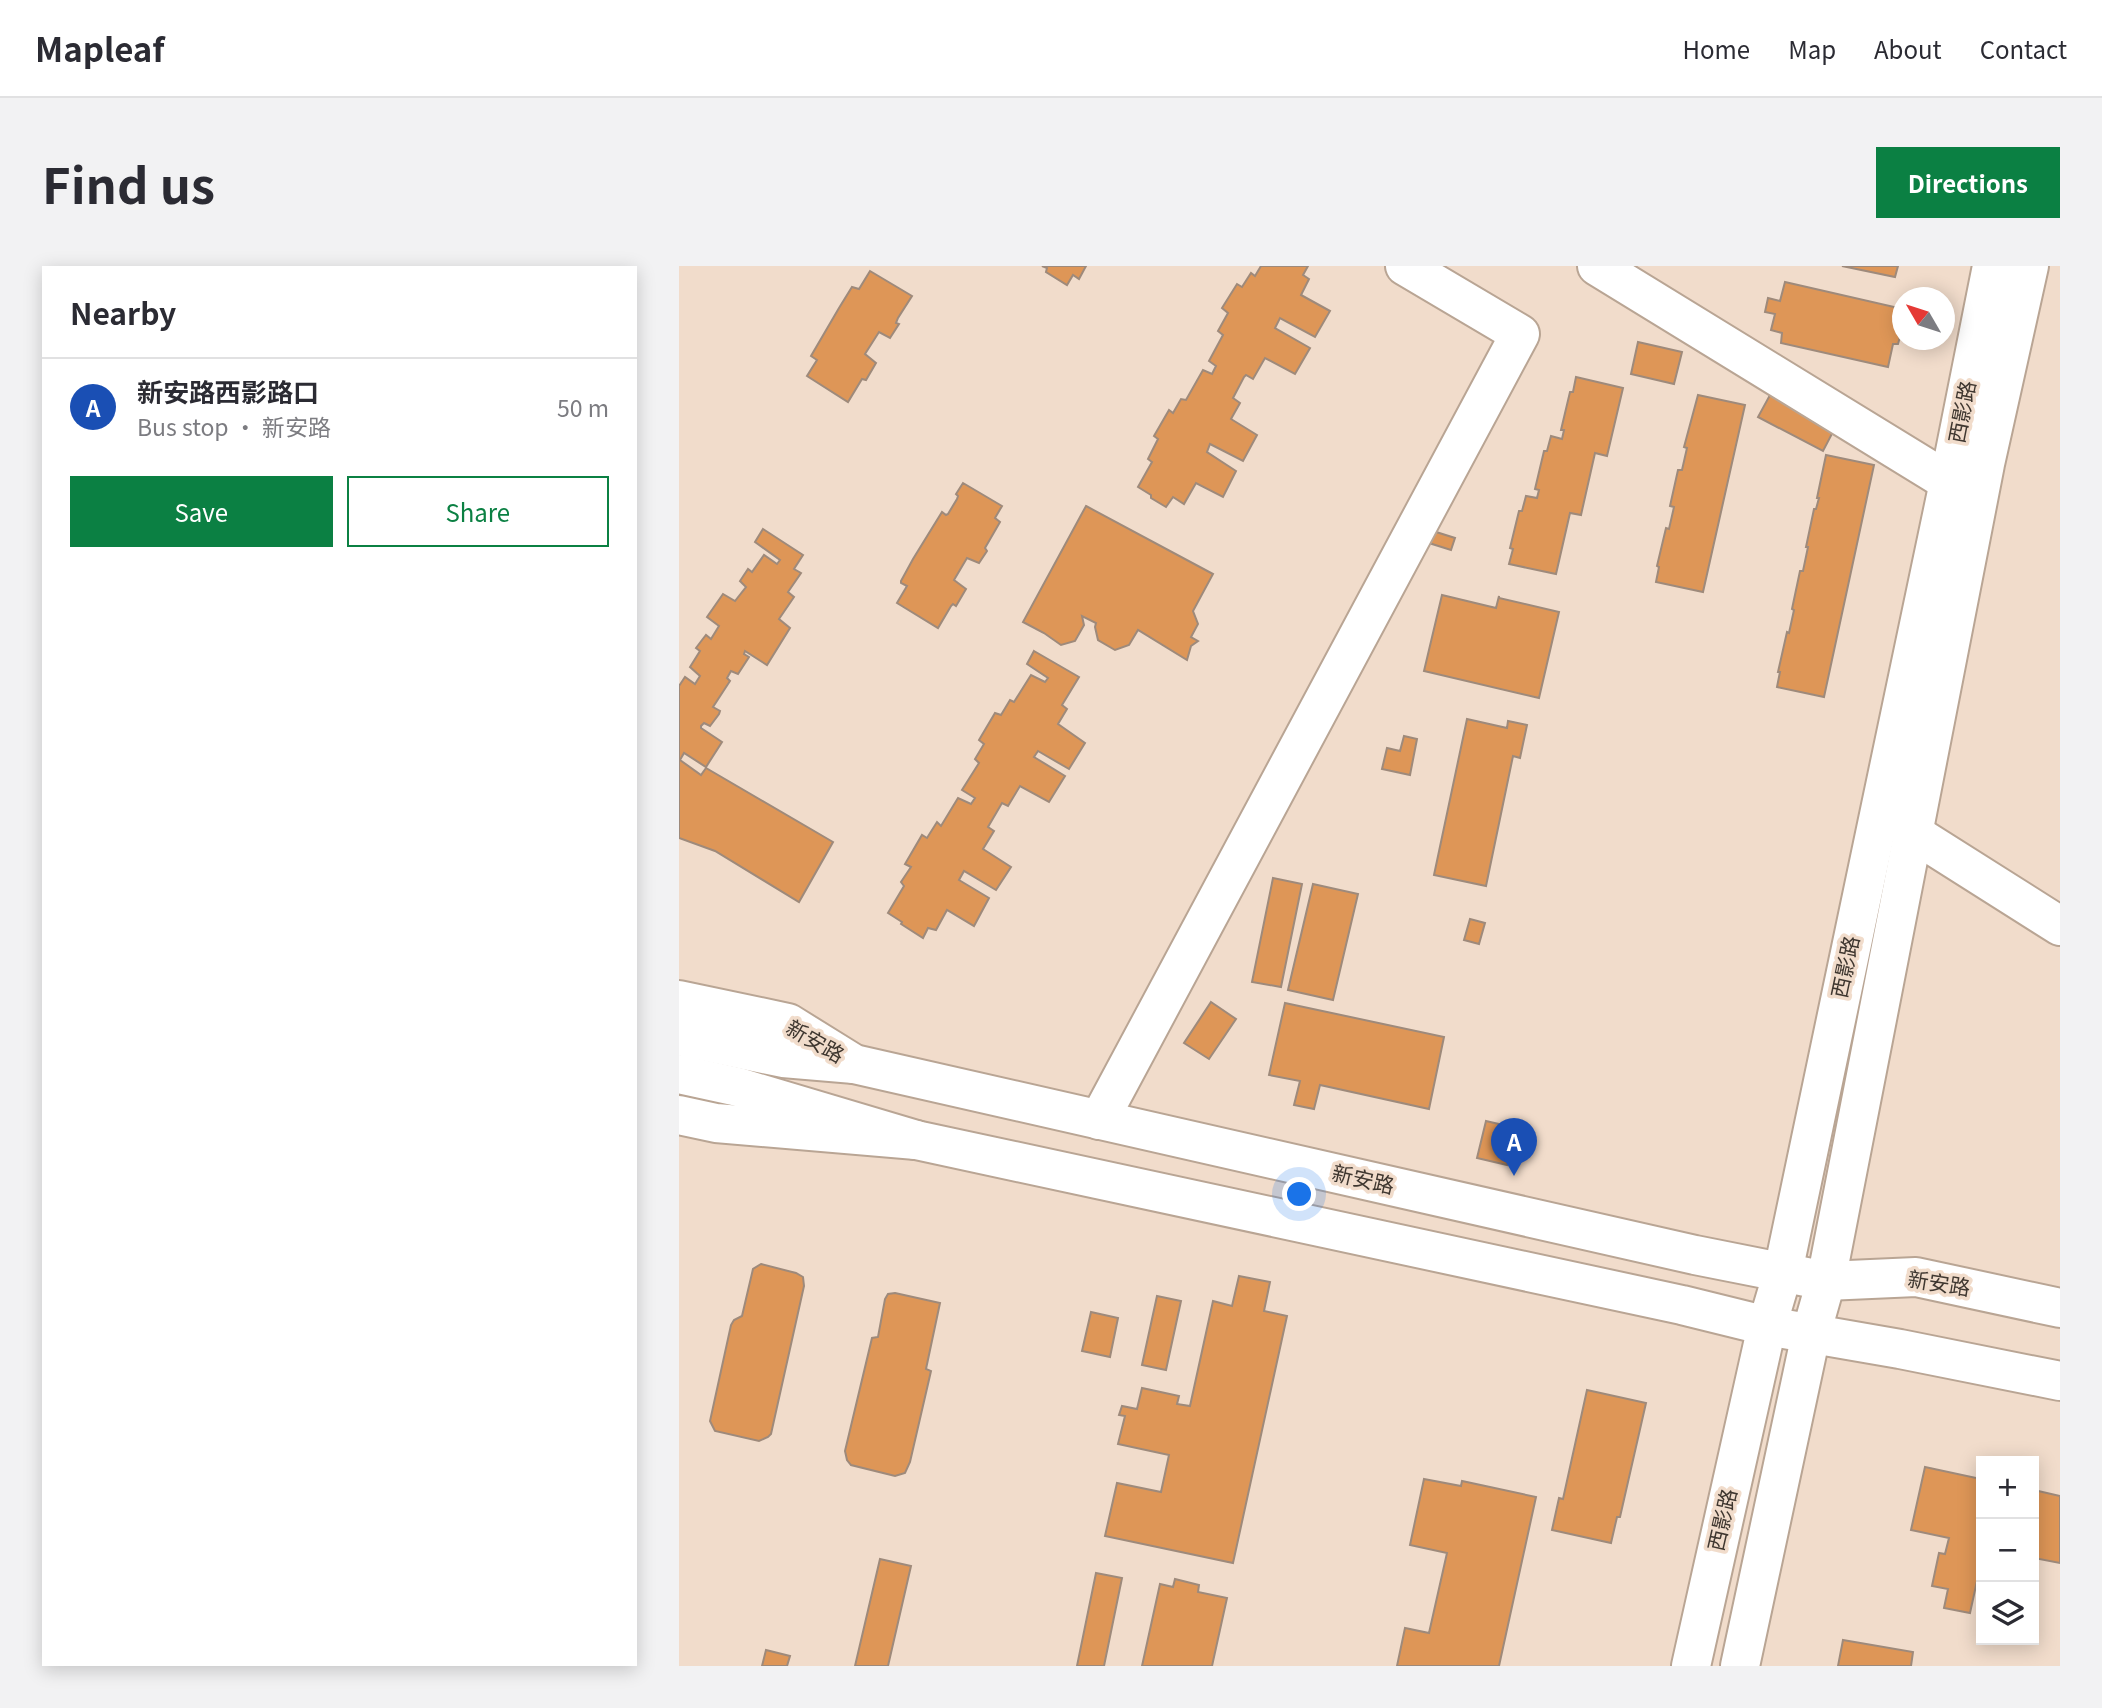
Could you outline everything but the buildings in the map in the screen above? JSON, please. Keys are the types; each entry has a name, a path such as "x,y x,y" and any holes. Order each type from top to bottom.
{"main road":[{"path":"1099,1120 1520,334 1405,266"},
{"path":"1597,266 1949,482"},
{"name":"西影路","path":"1691,1666 1767,1326 1783,1272 1992,266"},
{"name":"西影路","path":"1740,1666 1811,1334 1826,1281 1985,464 2029,266"},
{"path":"1913,833 2060,926"},
{"name":"新安路","path":"679,1000 788,1023 854,1064 1695,1255 1826,1281 1916,1277 2060,1308"},
{"path":"679,1036 783,1059 854,1064"},
{"path":"679,1074 738,1087 916,1140 1682,1305 1767,1326 2060,1381"},
{"path":"679,1115 716,1123 916,1140"}],"place":[{"name":"新安路西影路口","path":"1514,1176"}]}
